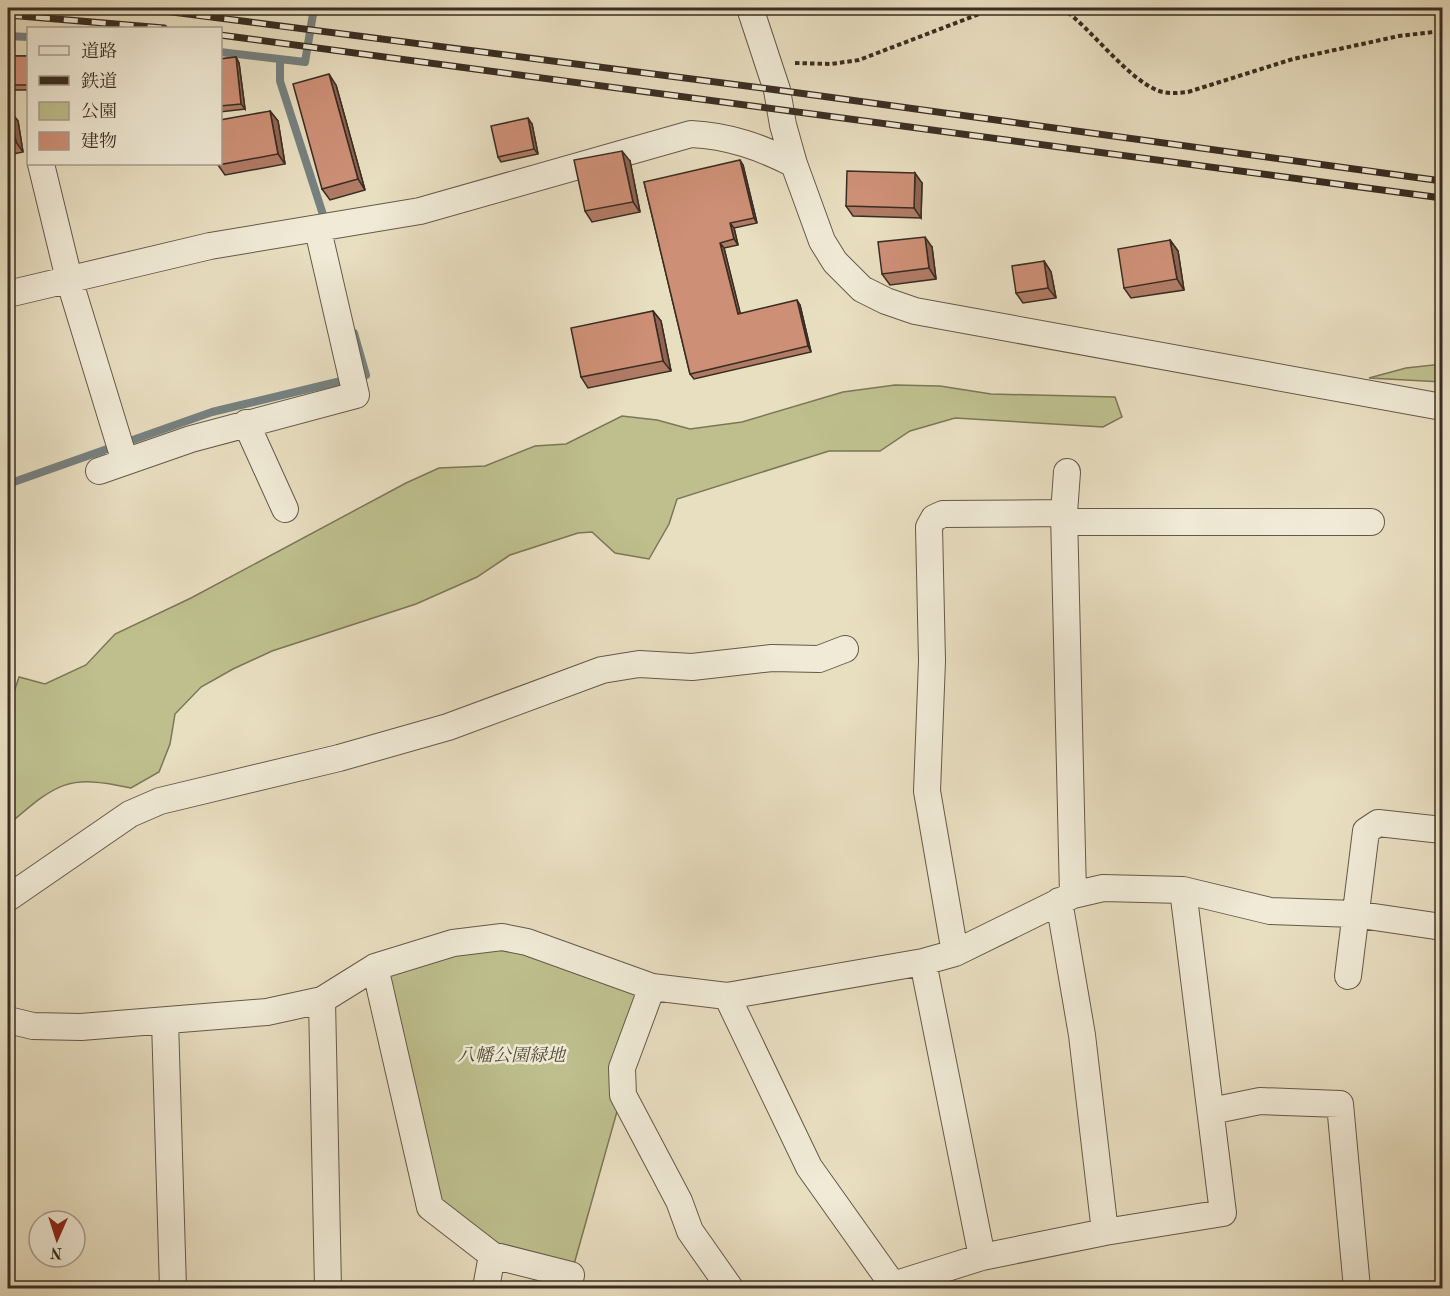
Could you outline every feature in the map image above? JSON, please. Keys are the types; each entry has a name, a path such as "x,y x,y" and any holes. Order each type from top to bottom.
{"street":[{"path":"750,8 768,62 794,164 822,241 835,262 862,289 886,301 926,313 1443,407"},
{"path":"8,294 210,246 318,230 420,211 691,134 716,135 740,140 794,164"},
{"path":"41,165 69,279 125,462"},
{"path":"99,471 246,423 356,395 318,230"},
{"path":"246,423 285,509"},
{"path":"1066,471 1066,898 1106,1232"},
{"path":"955,953 927,791 932,661 929,526 934,518 943,514 1371,522"},
{"path":"8,898 130,814 160,801 339,758 448,727 603,670 639,664 692,667 772,658 819,659 845,649"},
{"path":"1348,976 1366,831 1378,823 1443,830"},
{"path":"8,1020 33,1026 81,1027 267,1012 322,1000 375,968 453,943 502,937 527,942 652,987 727,996 923,962 955,953 1066,898 1119,887 1183,890 1270,911 1354,914 1443,927"},
{"path":"727,996 809,1167 894,1287 982,1257 1106,1232 1223,1213 1183,890"},
{"path":"923,962 982,1257"},
{"path":"375,968 430,1208 492,1255 571,1275 568,1288"},
{"path":"652,987 622,1068 623,1095 679,1201 690,1231 730,1288"},
{"path":"322,1000 328,1288"},
{"path":"165,1021 173,1288"},
{"path":"1211,1111 1260,1101 1340,1104 1357,1288"},
{"path":"486,1288 492,1255"}],"path":[{"path":"768,62 831,64 859,60 994,8"},
{"path":"1062,8 1140,80 1158,90 1172,94 1188,92 1293,58 1399,36 1443,31"}],"green space":[{"path":"1442,364 1442,382 1369,378 1406,368"},
{"path":"895,385 940,386 991,394 1115,397 1122,417 1103,427 955,418 910,431 880,451 829,451 677,499 669,524 649,559 615,553 592,532 578,533 510,555 477,577 416,604 272,651 233,669 201,687 175,714 170,744 159,772 131,788 92,782 77,782 64,786 39,800 8,825 8,710 19,677 45,684 86,665 115,634 191,598 406,483 439,468 485,466 535,446 566,444 622,416 657,420 690,429 742,422 843,392"},
{"name":"八幡公園緑地","path":"477,939 652,987 571,1275 492,1255 430,1207 375,968"}],"building":[{"path":"8,56 27,56 27,85 8,85"},
{"path":"236,57 241,104 222,106 222,59"},
{"path":"329,74 358,179 322,189 293,84"},
{"path":"8,111 10,111 16,142 8,143"},
{"path":"270,111 278,154 222,164 222,120"},
{"path":"528,118 534,149 498,157 491,126"},
{"path":"622,151 633,202 585,211 574,160"},
{"path":"740,160 754,218 730,223 734,239 720,243 738,314 797,300 808,346 690,374 644,182"},
{"path":"847,171 915,173 914,208 846,206"},
{"path":"925,237 929,268 882,274 878,242"},
{"path":"1170,240 1177,279 1124,288 1118,249"},
{"path":"1044,261 1048,288 1016,293 1012,266"},
{"path":"653,311 663,361 581,377 571,328"}],"waterway":[{"path":"222,52 305,62 314,8"},
{"path":"8,36 27,37"},
{"path":"280,61 280,81 326,224"},
{"path":"8,484 212,412 366,375 354,333"}],"railway":[{"path":"141,8 777,90 1442,181"},
{"path":"8,15 152,27"},
{"path":"222,35 1442,198"}]}
